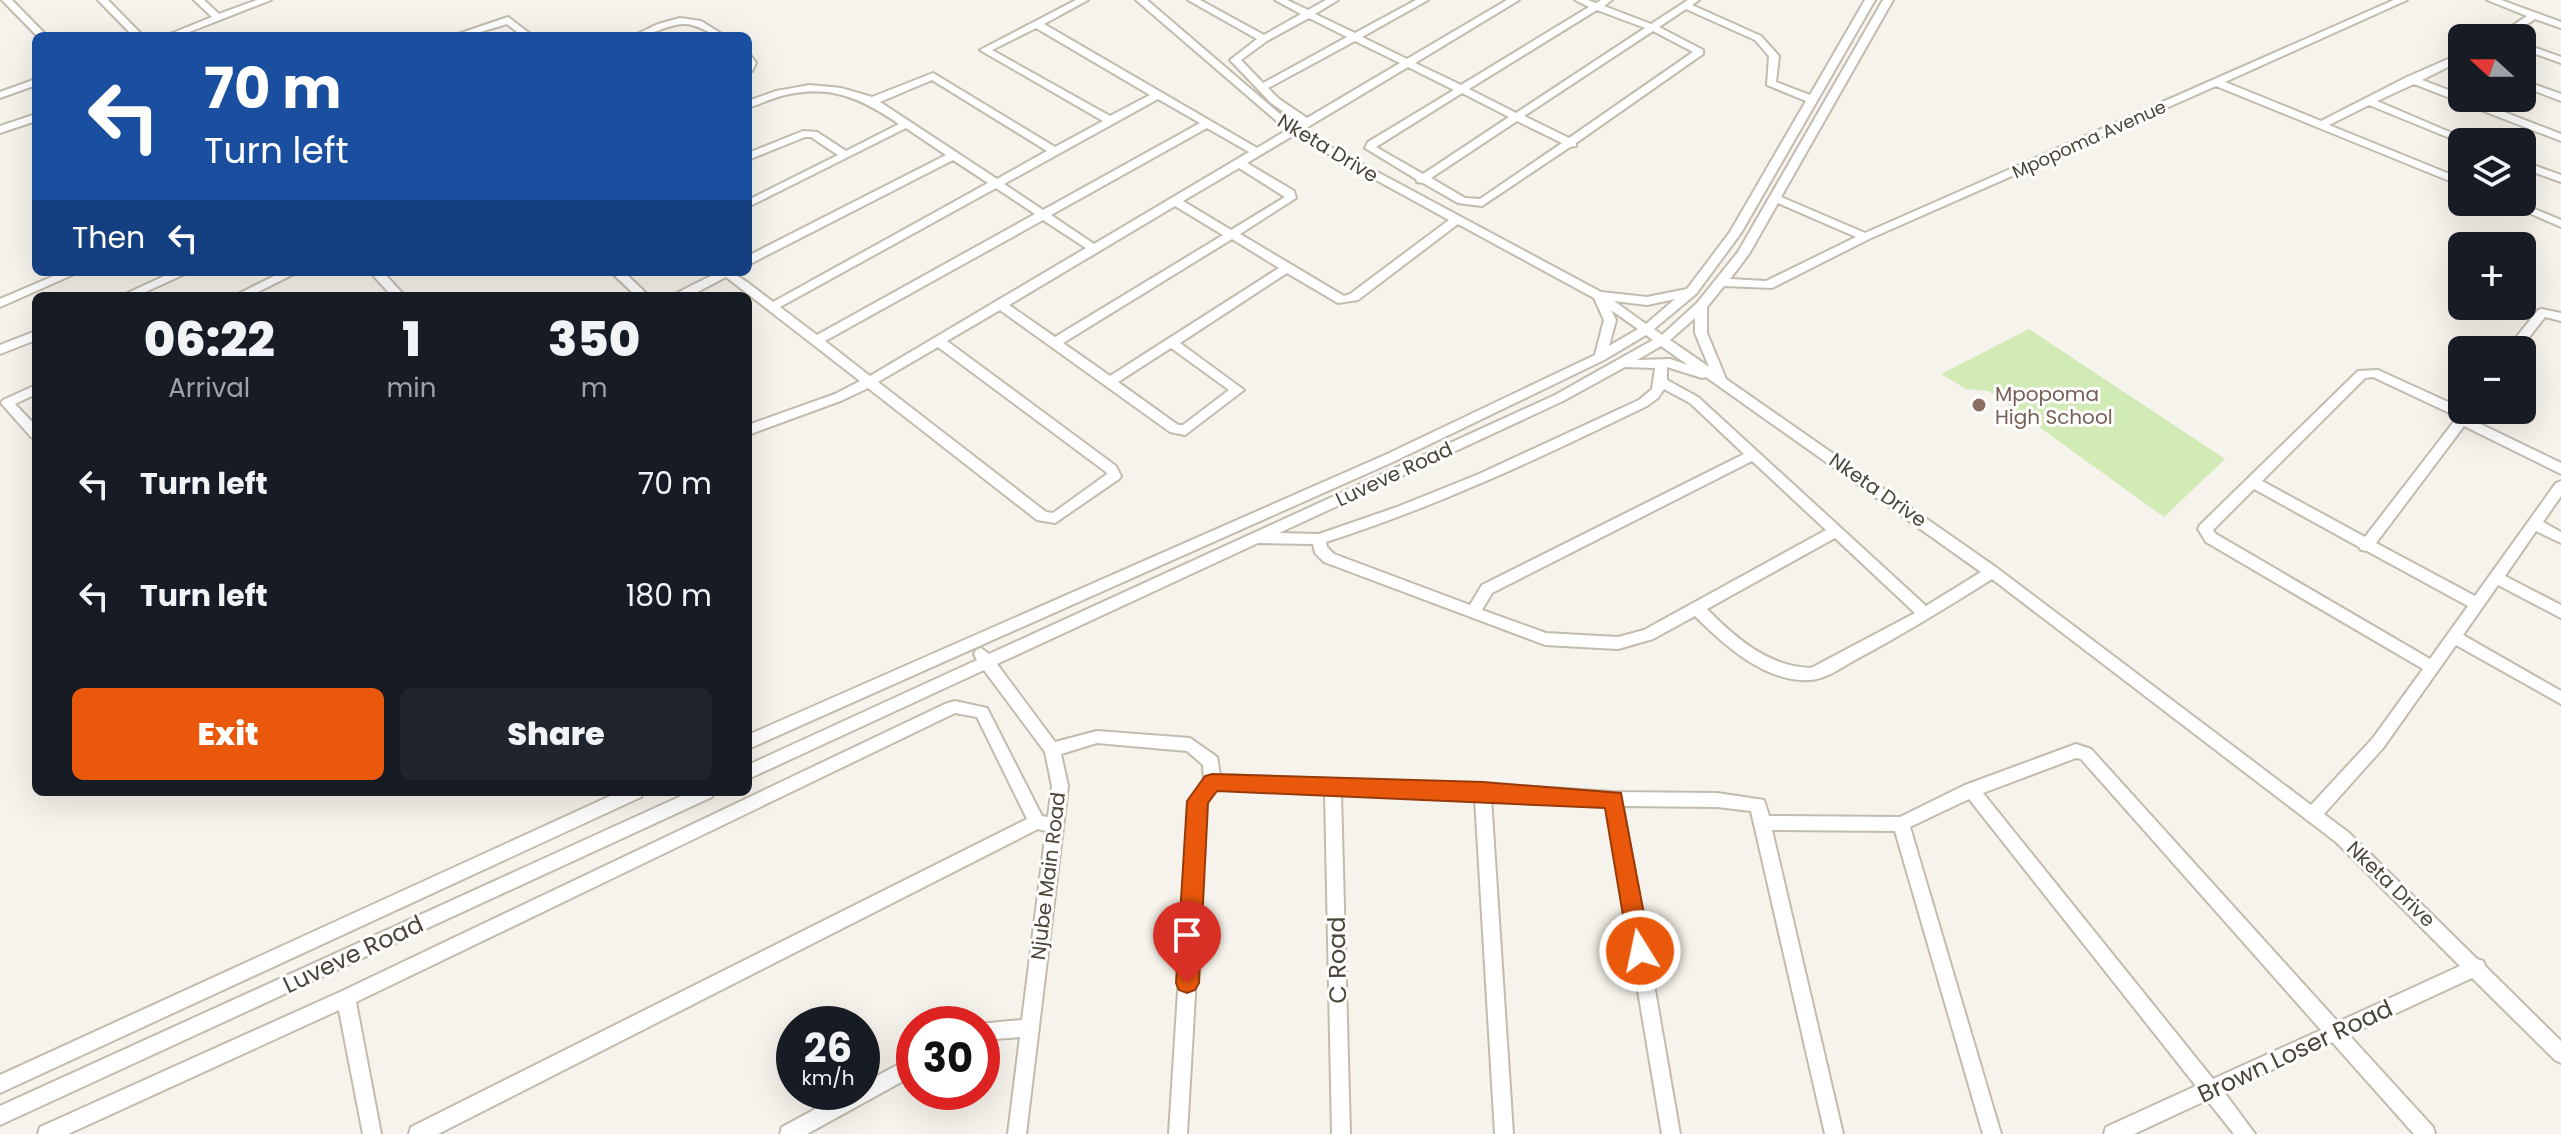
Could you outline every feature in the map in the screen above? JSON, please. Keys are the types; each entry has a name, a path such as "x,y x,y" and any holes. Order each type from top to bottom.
{"street":[{"path":"7,0 38,32"},
{"path":"103,0 134,32"},
{"path":"199,0 217,17"},
{"path":"180,32 266,0"},
{"path":"1083,0 986,51 1111,121"},
{"name":"Nketa Drive","path":"1141,0 1294,131 1597,295 1992,572 2314,813 2477,967 2561,1054"},
{"path":"1193,0 1264,39"},
{"path":"1280,0 1572,144"},
{"path":"1307,123 1275,101 1235,60 1264,39 1333,0"},
{"path":"1262,87 1423,0"},
{"path":"752,429 839,397 869,382 1514,0"},
{"path":"1580,0 1596,7 1650,30 1700,52 1572,144 1482,203 1468,204 1421,180 1370,148 1461,90 1596,7 1607,0"},
{"name":"Luveve Road","path":"752,740 1390,458 1600,357 1647,329 1692,291 1735,233 1870,0"},
{"name":"Luveve Road","path":"752,770 1257,538 1625,364 1663,340 1701,306 1743,254 1888,0"},
{"name":"Mpopoma Avenue","path":"1721,282 1768,285 1865,237 2402,0"},
{"path":"2492,0 2561,25"},
{"path":"1421,180 1690,3 1766,44 1775,62 1771,83 1812,100"},
{"path":"2521,24 2533,16"},
{"path":"648,32 681,19 702,22 715,32"},
{"path":"470,32 508,20 523,32"},
{"path":"1037,24 1256,152"},
{"path":"2536,51 2561,60"},
{"path":"2321,125 2411,79 2448,64"},
{"path":"872,101 933,76 1056,152"},
{"path":"2411,79 2561,138"},
{"path":"2216,82 2448,177"},
{"path":"0,95 32,83"},
{"path":"752,104 786,91 813,87 847,90 872,101 1093,248"},
{"path":"2536,88 2561,98"},
{"path":"772,307 1159,94"},
{"path":"2367,101 2448,134"},
{"path":"0,130 32,118"},
{"path":"752,202 907,124"},
{"path":"816,341 1206,124"},
{"path":"752,155 803,134 813,134 845,155"},
{"path":"752,259 954,155"},
{"path":"1055,343 1291,198 1290,193 1239,163"},
{"path":"2536,169 2561,179"},
{"path":"1775,198 1865,237"},
{"path":"1175,201 1285,269 1337,298 1347,299 1456,220"},
{"path":"2536,213 2561,224"},
{"path":"1110,382 1285,269"},
{"path":"0,303 64,276"},
{"path":"136,292 174,276"},
{"path":"249,292 284,276"},
{"path":"621,276 639,292"},
{"path":"689,292 719,276"},
{"path":"732,276 1042,516 1055,518 1114,476 1111,469 938,341"},
{"path":"265,285 272,292"},
{"path":"1597,295 1658,301 1692,291"},
{"path":"1597,295 1610,320 1600,357"},
{"path":"1000,304 1181,430 1237,393 1237,388 1172,343"},
{"path":"1701,306 1703,343 1721,382"},
{"path":"2523,336 2542,313 2561,317"},
{"path":"0,350 32,337"},
{"path":"1625,364 1661,363 1721,382"},
{"path":"1257,538 1319,539 1386,518 1518,464 1652,398 1662,383 1661,363"},
{"path":"2432,667 2208,535 2205,529 2362,374 2374,373 2448,408"},
{"path":"1662,383 1686,393 1926,614"},
{"path":"32,391 4,402 32,430"},
{"path":"2366,546 2456,424"},
{"path":"2479,424 2561,469"},
{"path":"1473,613 1487,589 1754,455"},
{"path":"2254,483 2477,604"},
{"path":"2314,813 2378,743 2561,486"},
{"path":"2534,524 2561,538"},
{"path":"1319,539 1320,549 1329,558 1545,639 1618,643 1648,635 1836,531"},
{"path":"1697,608 1715,627 1751,655 1801,674 1813,674 1926,614 1992,572"},
{"path":"2495,577 2561,612"},
{"path":"2453,637 2561,698"},
{"name":"Njube Main Road","path":"973,643 1052,750 1060,786 1017,1134"},
{"path":"47,1134 346,998 955,707 982,712 1037,822"},
{"path":"1052,750 1097,737 1190,745 1211,762 1212,782 1198,801 1178,1134"},
{"path":"1763,823 1901,824 1971,790 2076,751 2086,754 2426,1134"},
{"path":"1212,782 1483,791 1614,799 1747,801 1758,805 1834,1134"},
{"name":"C Road","path":"1333,787 1341,1134"},
{"path":"1971,790 2246,1134"},
{"path":"1483,791 1504,1134"},
{"name":"Luveve Road","path":"0,1084 626,796"},
{"name":"Luveve Road","path":"0,1116 697,796"},
{"path":"1614,799 1671,1134"},
{"path":"418,1134 1037,822 1056,826"},
{"path":"1901,824 1992,1134"},
{"name":"Brown Loser Road","path":"2113,1134 2477,967"},
{"path":"346,998 372,1134"},
{"path":"1000,1030 1029,1028"},
{"path":"789,1134 896,1075"}],"green space":[{"path":"2029,329 2225,459 2164,517 1989,391 1966,389 1941,374"}],"place":[{"name":"Mpopoma High School","path":"1979,405"}],"route":[{"path":"1187,983 1198,801 1212,782 1483,791 1614,799 1640,951"}]}
